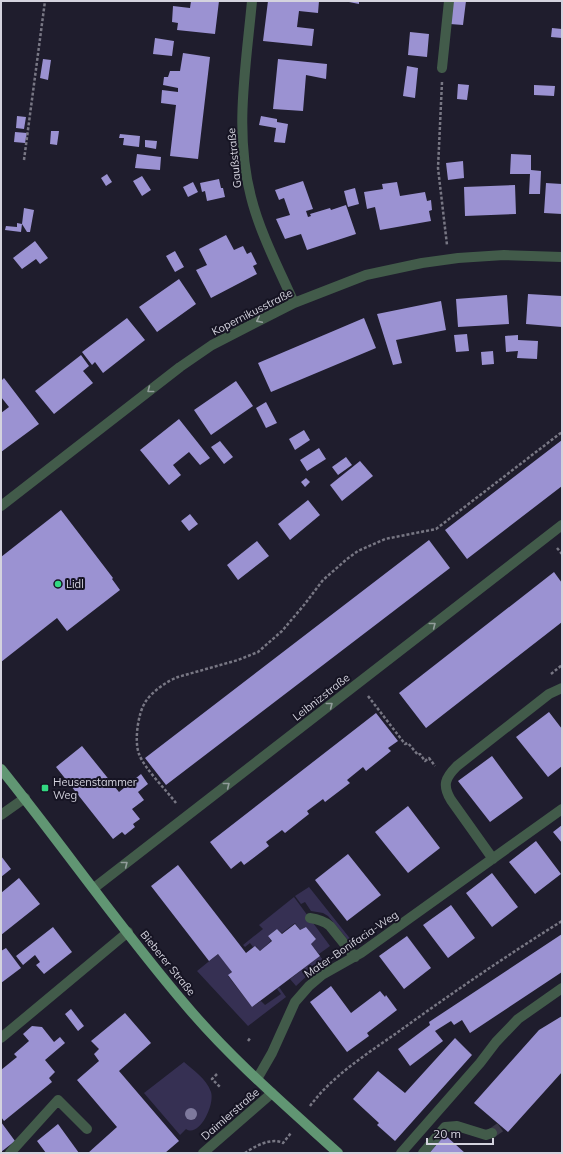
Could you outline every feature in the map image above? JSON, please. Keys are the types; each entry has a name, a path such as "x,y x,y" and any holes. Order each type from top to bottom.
{"main road":[{"name":"Bieberer Straße","path":"1,769 184,1003 215,1038 257,1079 338,1153"}],"street":[{"name":"Gaußstraße","path":"252,1 242,110 244,163 251,198 259,224 294,303"},
{"path":"442,68 449,1"},
{"name":"Kopernikusstraße","path":"1,506 180,367 206,349 236,332 294,303 366,275 405,266 448,259 504,255 562,257"},
{"name":"Leibnizstraße","path":"94,888 562,525"},
{"path":"493,859 446,792 445,784 449,774 457,766 549,694 562,688"},
{"path":"1,816 25,798"},
{"name":"Mater-Bonifacia-Weg","path":"257,1079 272,1053 295,1002 309,986 322,975 355,957 562,809"},
{"path":"310,918 318,919 330,926 355,957"},
{"path":"1,1038 128,932"},
{"path":"401,1153 480,1063 496,1042 518,1019 562,988"},
{"name":"Daimlerstraße","path":"203,1153 272,1093"},
{"path":"10,1153 58,1100 87,1128"},
{"path":"423,1153 445,1127 457,1126 486,1134 492,1133"}],"path":[{"path":"24,160 45,1"},
{"path":"442,68 438,168 448,259"},
{"path":"187,816 146,766 139,754 137,740 138,726 144,704 150,695 172,679 238,660 258,652 282,631 304,605 322,580 347,559 367,546 384,539 436,529 562,432"},
{"path":"358,683 405,744 408,743 418,756 420,754 425,761 429,758 435,763 436,768"},
{"path":"314,1101 319,1094 350,1066 441,1001 562,921"},
{"path":"248,1041 251,1037"},
{"path":"217,1074 212,1079 220,1087"},
{"path":"245,1153 261,1144 278,1140 283,1143 285,1140"}],"shaded area":[{"path":"309,887 356,946 354,947 328,916 323,913 311,911 305,902 301,904 295,896"},
{"path":"294,897 330,946 319,954 311,944 316,939 306,927 300,930 295,923 282,933 277,929 268,936 271,941 260,951 256,946 253,947 250,943 245,947 243,945 263,929 259,925"},
{"path":"218,954 232,971 228,976 252,1007 261,1001 265,1005 281,994 277,989 279,987 286,997 248,1026 197,971"},
{"path":"320,956 325,963 309,974 296,986 290,979"},
{"path":"184,1062 206,1083 211,1092 212,1098 211,1105 201,1125 191,1131 186,1129 180,1135 144,1093"}],"building":[{"path":"191,1 219,1 215,34 177,30 178,23 172,22 173,6 190,8"},
{"path":"268,1 319,1 318,13 299,11 297,27 314,29 312,46 263,41"},
{"path":"344,1 359,1 359,4"},
{"path":"452,1 466,1 463,25 450,24"},
{"path":"552,28 562,29 562,38 551,37"},
{"path":"410,32 429,34 427,57 408,55"},
{"path":"155,38 174,41 172,56 153,54"},
{"path":"183,53 210,57 198,159 170,156 176,105 161,103 162,90 178,92 178,88 163,85 164,77 168,77 170,71 180,71"},
{"path":"43,59 51,60 48,80 40,78"},
{"path":"278,59 327,64 326,79 306,75 303,111 273,109"},
{"path":"407,66 418,68 415,98 403,96"},
{"path":"458,84 469,85 467,100 457,99"},
{"path":"534,85 555,86 554,96 534,95"},
{"path":"17,116 26,117 24,129 16,128"},
{"path":"261,116 277,119 277,122 288,124 285,143 274,142 276,128 259,125"},
{"path":"51,131 59,131 57,145 50,144"},
{"path":"15,132 27,133 25,143 14,142"},
{"path":"120,134 140,136 139,147 123,145 124,138 119,138"},
{"path":"145,140 157,141 156,149 145,147"},
{"path":"137,154 161,157 160,170 135,168"},
{"path":"511,154 531,155 531,170 541,171 540,194 529,194 530,174 510,174"},
{"path":"463,161 464,178 448,180 446,163"},
{"path":"107,174 112,182 106,186 101,178"},
{"path":"142,176 151,190 142,196 133,181"},
{"path":"219,179 225,197 207,201 205,191 202,192 200,183"},
{"path":"303,181 313,209 306,211 308,217 311,216 310,214 330,208 331,210 346,205 356,234 307,250 301,234 285,239 276,219 290,215 284,198 279,200 275,190"},
{"path":"193,182 198,192 188,197 183,187"},
{"path":"397,182 400,196 425,192 427,201 431,200 432,210 429,211 431,221 380,230 375,207 367,209 364,192 383,189 382,184"},
{"path":"546,183 562,184 562,214 544,213"},
{"path":"515,185 516,214 465,216 464,187"},
{"path":"355,188 359,204 348,207 344,191"},
{"path":"24,208 34,210 30,232 27,232 22,224"},
{"path":"17,223 22,224 21,232 5,230 6,226 17,227"},
{"path":"226,235 234,250 243,246 247,254 251,252 257,264 253,266 257,274 211,298 196,270 207,265 199,249"},
{"path":"35,241 48,258 40,264 36,259 22,269 13,258"},
{"path":"175,251 184,267 175,272 166,256"},
{"path":"179,279 196,304 157,332 139,307"},
{"path":"528,294 562,296 562,327 526,324"},
{"path":"507,295 509,324 458,327 456,299"},
{"path":"441,301 446,330 396,340 402,363 393,365 377,314"},
{"path":"127,318 145,340 103,373 95,362 92,365 82,352"},
{"path":"364,318 376,348 271,392 258,363"},
{"path":"467,334 469,351 456,352 454,335"},
{"path":"518,335 518,340 538,341 537,359 517,358 518,351 506,352 505,336"},
{"path":"493,351 494,364 482,365 481,352"},
{"path":"81,355 89,366 83,371 93,383 54,414 35,391"},
{"path":"4,378 39,424 1,452 1,413 9,407 1,397 1,381"},
{"path":"236,381 253,406 211,435 194,410"},
{"path":"266,402 277,423 266,428 256,408"},
{"path":"179,419 210,458 200,465 189,452 173,465 181,475 169,485 140,450"},
{"path":"304,430 310,440 295,450 289,439"},
{"path":"562,440 562,486 467,559 445,530"},
{"path":"220,441 233,457 224,464 211,447"},
{"path":"319,448 326,459 307,471 300,460"},
{"path":"346,457 352,465 338,475 332,467"},
{"path":"360,461 373,476 342,501 330,485"},
{"path":"306,478 310,482 305,487 301,482"},
{"path":"308,500 320,515 290,540 278,524"},
{"name":"Lidl","path":"61,510 113,578 112,579 120,590 67,631 57,618 1,662 1,557"},
{"path":"190,514 198,524 189,531 181,521"},
{"path":"429,540 450,568 166,785 145,758"},
{"path":"257,541 269,556 238,580 227,565"},
{"path":"554,572 562,583 562,622 426,728 399,693"},
{"path":"549,712 562,729 562,766 548,777 516,737"},
{"path":"376,713 398,741 388,748 391,751 366,771 363,767 347,780 350,783 325,802 323,799 307,811 309,814 285,833 282,830 266,842 269,846 244,865 241,861 231,869 210,842"},
{"path":"82,746 119,792 141,774 148,784 138,792 144,800 132,809 140,819 133,824 135,827 125,835 122,832 113,839 56,767"},
{"path":"492,756 523,798 490,822 458,781"},
{"path":"408,806 440,848 408,873 375,832"},
{"path":"562,825 562,843 553,832"},
{"path":"536,841 561,874 535,894 509,862"},
{"path":"348,854 381,895 347,921 315,880"},
{"path":"1,856 11,869 1,877"},
{"path":"178,865 246,953 255,946 260,951 272,941 268,936 277,929 282,934 295,924 300,930 306,927 316,939 311,944 320,956 252,1007 228,975 232,972 218,954 209,961 151,886"},
{"path":"492,873 518,907 492,927 466,893"},
{"path":"19,878 40,904 1,935 1,893"},
{"path":"451,905 475,938 448,958 423,925"},
{"path":"53,927 72,952 44,974 36,965 40,962 35,955 23,965 16,956"},
{"path":"562,934 562,972 470,1033 462,1020 454,1025 451,1021 435,1031 443,1041 410,1066 398,1049 430,1025 429,1022"},
{"path":"407,936 431,968 404,989 379,956"},
{"path":"6,948 21,968 1,983 1,951"},
{"path":"331,986 351,1013 380,991 385,997 386,995 397,1010 367,1033 369,1036 347,1052 310,1002"},
{"path":"71,1009 84,1026 78,1031 65,1014"},
{"path":"125,1013 151,1043 119,1071 179,1141 165,1153 88,1153 117,1127 77,1080 99,1061 94,1054 99,1049 91,1041"},
{"path":"562,1016 562,1072 508,1132 474,1103 539,1030"},
{"path":"32,1026 42,1027 54,1042 60,1037 65,1043 45,1060 55,1072 49,1078 52,1082 4,1121 1,1117 1,1070 17,1057 14,1054 29,1041 23,1034"},
{"path":"455,1038 472,1055 395,1141 377,1125 379,1123 353,1099 378,1071 405,1093"},
{"path":"1,1122 15,1141 1,1152"},
{"path":"58,1124 79,1153 46,1153 37,1141"},
{"path":"445,1135 465,1153 429,1153"}],"tunnel":[{"path":"492,1133 502,1126"}],"place":[{"name":"Lidl","path":"58,584"},
{"name":"Heusenstammer Weg","path":"45,788"}]}
